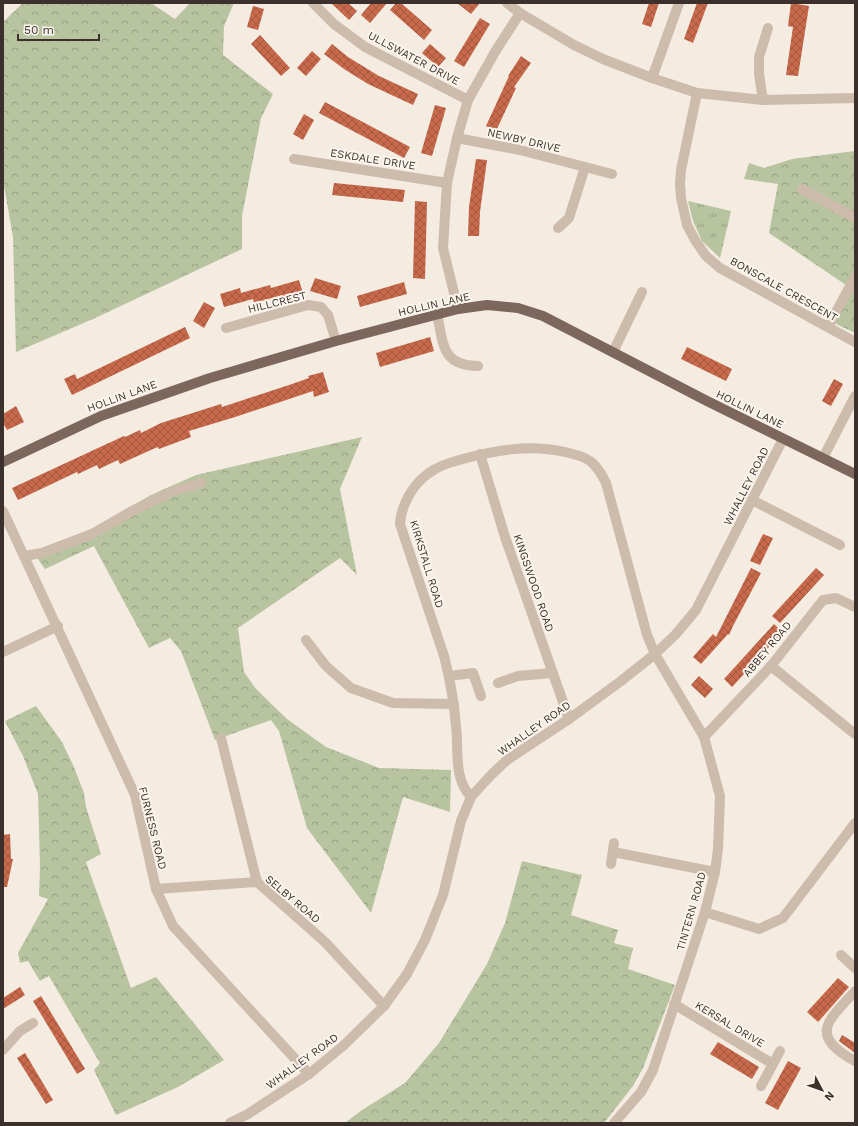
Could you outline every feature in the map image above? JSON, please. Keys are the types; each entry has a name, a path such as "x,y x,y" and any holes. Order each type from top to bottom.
{"main road":[{"name":"HOLLIN LANE","path":"3,462 101,416 210,378 336,341 437,314 458,309 487,305 518,308 543,316 707,401 855,474"}],"street":[{"name":"ULLSWATER DRIVE","path":"313,3 334,24 364,47 468,100"},
{"path":"507,3 520,13 574,45 603,59 652,78 698,93 764,100 855,98"},
{"path":"652,78 679,3"},
{"path":"458,309 443,248 447,182 457,138 468,100 495,52 520,13"},
{"path":"764,100 759,74 759,57 768,28"},
{"name":"BONSCALE CRESCENT","path":"698,93 681,170 680,183 683,210 687,225 695,240 706,256 720,268 855,342"},
{"name":"NEWBY DRIVE","path":"457,138 520,150 612,174"},
{"name":"ESKDALE DRIVE","path":"294,159 447,182"},
{"path":"558,228 568,218 585,167"},
{"path":"802,189 855,218"},
{"path":"828,327 855,277"},
{"path":"614,352 642,292"},
{"name":"HILLCREST","path":"226,328 308,305 321,307 328,315 336,341"},
{"path":"437,314 446,352 450,358 462,365 478,366"},
{"path":"823,458 855,396"},
{"name":"WHALLEY ROAD","path":"230,1123 248,1114 309,1074 344,1046 384,1006 407,974 426,940 443,895 461,821 471,797 507,760 569,719 621,681 655,654 676,634 696,610 783,439"},
{"name":"KIRKSTALL ROAD","path":"471,797 463,788 457,764 458,745 454,704 444,656 400,524 401,515 406,500 410,493 429,473 452,462 480,454 519,448 546,449 576,454 589,460 597,467 606,484 644,626 655,654"},
{"name":"KINGSWOOD ROAD","path":"480,454 505,537 569,719"},
{"path":"24,556 42,553 92,534 132,511 171,492 201,483"},
{"path":"752,500 840,545"},
{"name":"FURNESS ROAD","path":"3,511 58,626 135,795 156,889 173,926 309,1074"},
{"name":"ABBEY ROAD","path":"704,736 771,666 822,600 836,598 855,607"},
{"path":"3,652 58,626"},
{"path":"306,640 326,666 351,688 393,703 454,704"},
{"name":"TINTERN ROAD","path":"614,1123 641,1092 653,1070 705,912 715,872 718,849 720,796 704,736 655,654"},
{"path":"771,666 855,734"},
{"path":"449,676 473,673 481,696"},
{"path":"498,683 518,676 552,673"},
{"path":"221,738 258,882"},
{"path":"705,912 759,929 783,918 855,823"},
{"path":"611,864 614,847 715,872"},
{"name":"SELBY ROAD","path":"156,889 258,882 325,942 384,1006"},
{"path":"841,956 855,968"},
{"path":"855,991 831,1018 826,1030 828,1039 835,1047 855,1061"},
{"name":"KERSAL DRIVE","path":"674,1004 773,1064"},
{"path":"3,1050 20,1031 33,1023"},
{"path":"761,1086 780,1051"}],"green space":[{"path":"23,3 151,3 175,19 190,3 234,3 224,26 223,55 273,94 261,118 242,216 242,249 93,319 16,352 13,237 3,180 3,22"},
{"path":"855,151 855,333 828,320 846,285 769,233 778,184 744,179 749,163 764,168 792,159"},
{"path":"688,201 731,211 720,258 702,241 693,221"},
{"path":"362,437 340,489 357,575 340,558 238,628 244,672 256,689 287,719 326,747 379,768 451,770 450,812 403,797 371,913 307,828 279,731 271,720 215,740 181,651 170,638 149,648 94,546 45,569 33,552 94,528 151,495 196,475"},
{"path":"36,706 62,742 84,793 86,807 101,854 86,862 131,988 156,977 224,1060 178,1087 116,1115 94,1070 100,1063 49,976 40,981 28,961 20,963 18,953 48,899 39,896 40,866 38,794 23,756 5,721"},
{"path":"522,861 582,875 571,915 618,930 614,943 633,948 628,969 675,985 643,1068 633,1086 604,1123 345,1123 362,1110 405,1083 439,1043 487,964 505,923"}],"building":[{"path":"331,3 348,3 357,11 349,20"},
{"path":"371,3 387,3 370,23 361,15"},
{"path":"396,3 401,3 432,30 424,40 390,10"},
{"path":"457,3 480,3 471,14"},
{"path":"649,3 659,3 651,27 642,24"},
{"path":"697,3 708,3 693,43 684,39"},
{"path":"791,3 809,6 798,76 786,75 793,27 788,26"},
{"path":"253,6 264,9 258,30 247,27"},
{"path":"480,18 490,24 464,67 454,61"},
{"path":"260,35 290,68 281,76 251,44"},
{"path":"332,44 348,57 379,76 418,94 413,105 368,84 324,54"},
{"path":"430,44 446,58 438,67 422,53"},
{"path":"312,51 321,59 306,76 297,68"},
{"path":"521,56 531,63 514,87 516,88 496,131 486,126 508,76"},
{"path":"325,102 410,147 404,158 319,113"},
{"path":"435,105 446,108 432,156 421,153"},
{"path":"304,114 314,120 303,140 293,134"},
{"path":"476,159 487,160 480,212 479,236 468,236 469,207"},
{"path":"334,183 405,190 403,202 332,195"},
{"path":"415,201 427,202 425,279 413,278"},
{"path":"315,278 341,286 337,299 310,291"},
{"path":"299,280 303,293 283,299 282,295 254,303 253,299 224,307 220,294 240,288 241,293 270,285 271,288"},
{"path":"404,282 407,294 360,307 357,296"},
{"path":"204,302 215,308 204,328 193,321"},
{"path":"185,327 190,338 72,395 64,379 75,374 77,379"},
{"path":"430,337 434,351 380,367 376,353"},
{"path":"687,347 732,369 726,381 681,359"},
{"path":"323,372 329,392 314,397 313,391 189,431 191,437 159,449 158,447 120,464 118,460 99,469 97,465 78,474 77,472 18,500 12,488 140,430 141,433 161,423 221,404 222,407"},
{"path":"834,379 843,384 831,406 822,401"},
{"path":"16,406 24,422 7,430 3,423 3,414"},
{"path":"763,534 773,538 760,565 750,561"},
{"path":"751,568 761,573 729,635 728,634 701,664 693,657 713,634 716,637"},
{"path":"816,568 824,575 780,623 772,616"},
{"path":"774,624 781,631 781,634 732,687 724,679"},
{"path":"699,676 713,689 705,698 691,685"},
{"path":"10,834 11,859 13,859 7,887 3,887 3,835"},
{"path":"838,978 849,987 818,1022 807,1012"},
{"path":"20,987 25,995 3,1009 3,998"},
{"path":"41,996 85,1069 77,1074 33,1001"},
{"path":"842,1035 855,1043 855,1053 839,1041"},
{"path":"718,1042 759,1067 752,1079 710,1054"},
{"path":"25,1053 53,1100 46,1104 17,1058"},
{"path":"788,1061 801,1068 778,1110 765,1103"}]}
